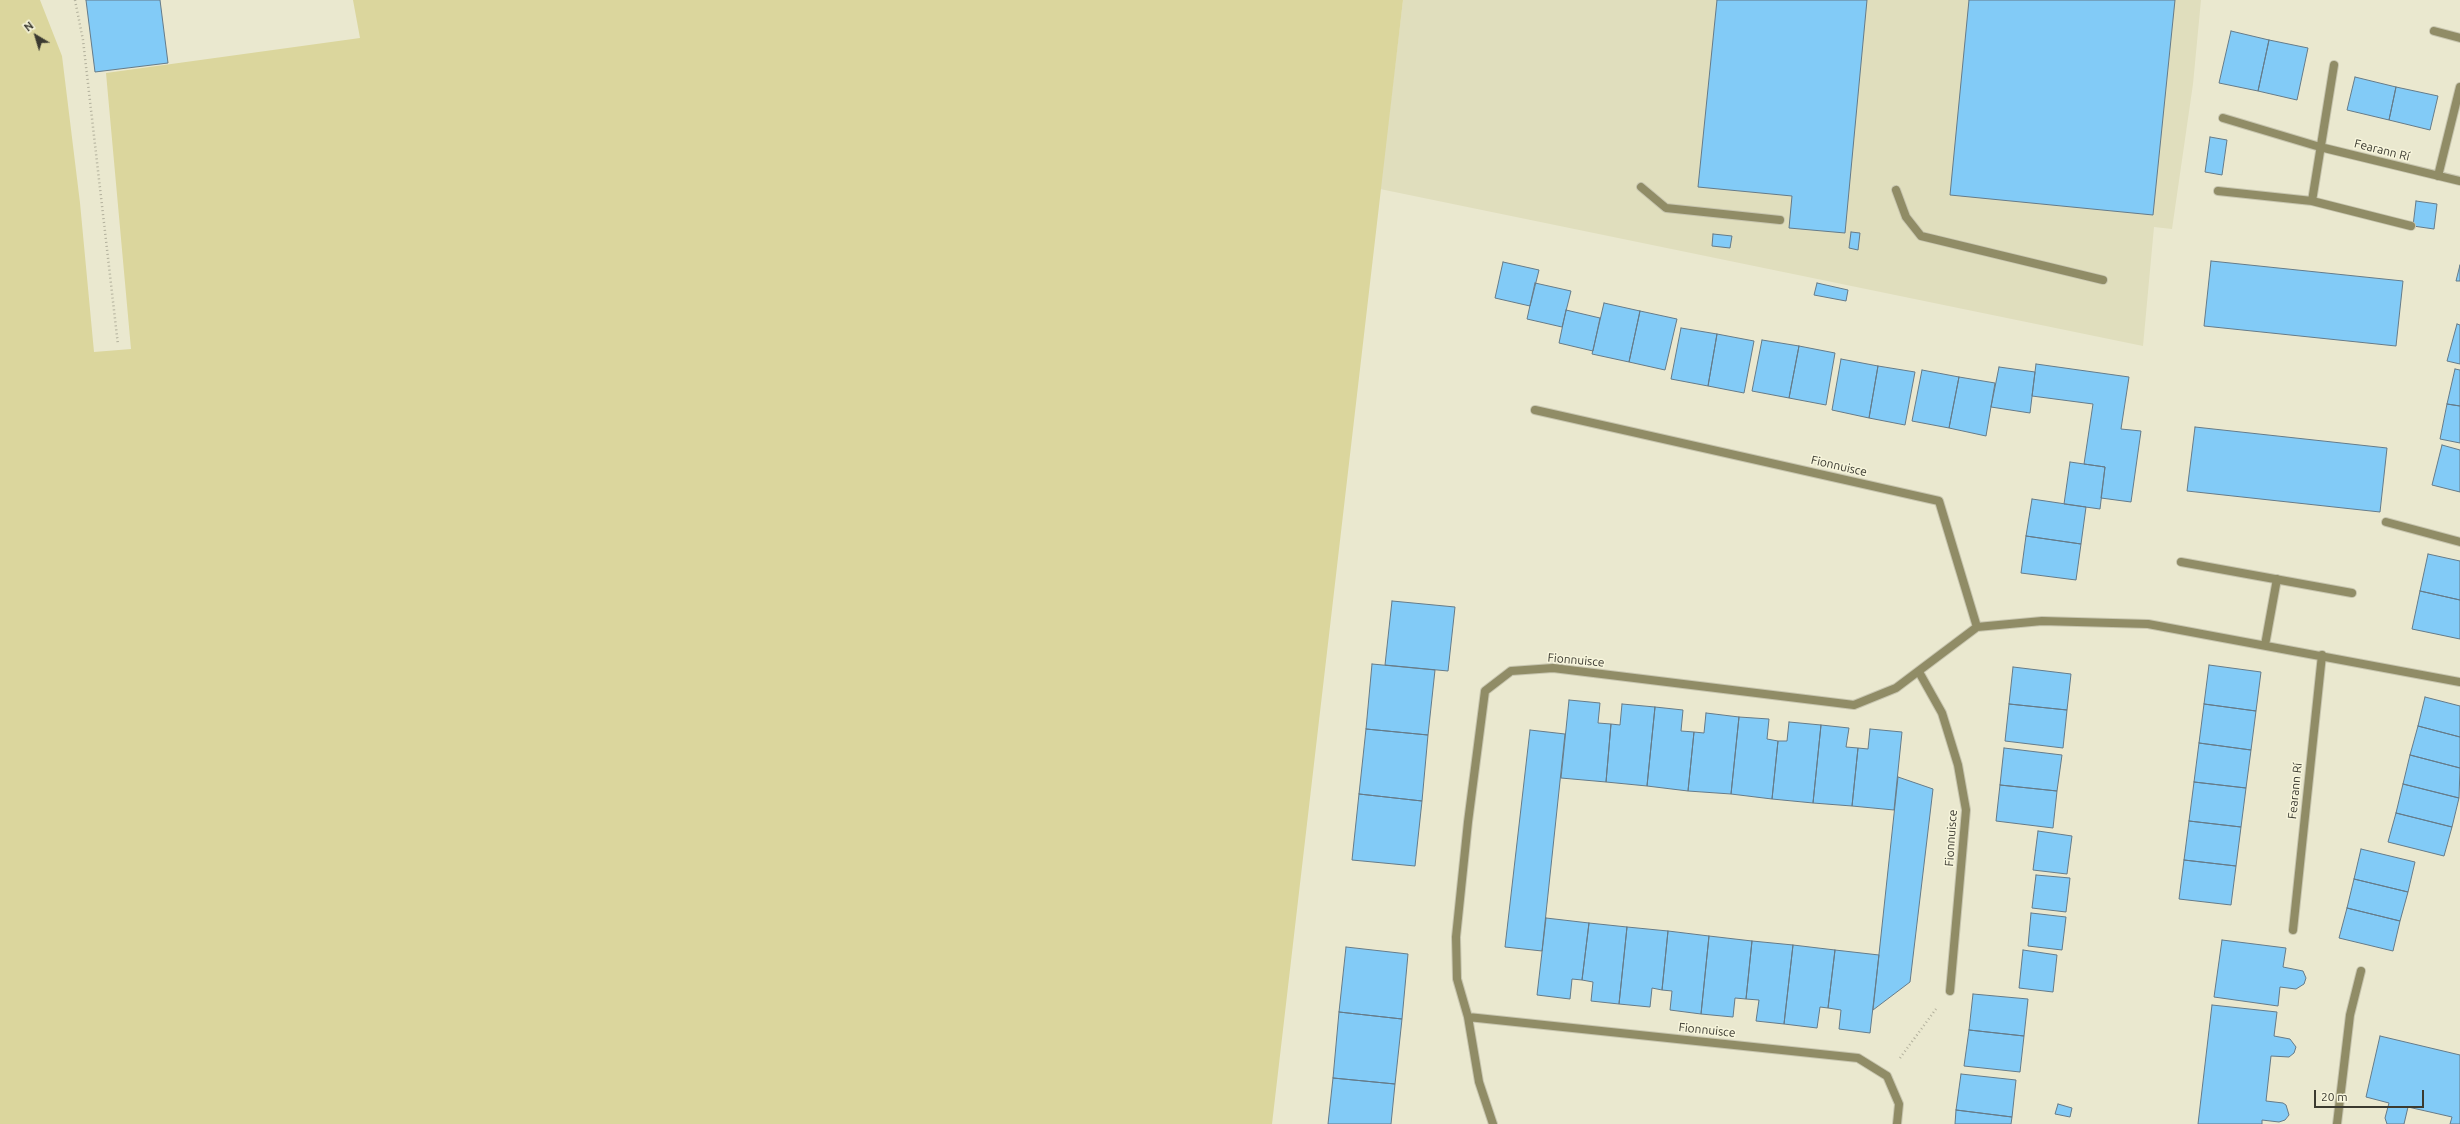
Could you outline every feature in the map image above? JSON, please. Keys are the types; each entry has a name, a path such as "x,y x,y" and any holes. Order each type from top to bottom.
{"street":[{"path":"2434,31 2460,38"},
{"path":"2312,201 2334,65"},
{"path":"2438,176 2460,87"},
{"name":"Fearann Rí","path":"2222,118 2320,147 2460,181"},
{"path":"1642,187 1666,208 1780,220"},
{"path":"1896,190 1906,217 1921,236 2103,280"},
{"path":"2218,191 2312,201 2411,226"},
{"name":"Fionnuisce","path":"1493,1124 1479,1082 1468,1017 1457,979 1456,937 1468,822 1485,691 1511,671 1553,668 1854,705 1896,688 1977,627 1939,501 1536,410"},
{"path":"2386,522 2460,542"},
{"path":"2181,562 2352,593"},
{"path":"2265,645 2278,579"},
{"path":"1977,627 2042,621 2148,624 2322,655 2460,682"},
{"name":"Fearann Rí","path":"2293,930 2322,655"},
{"name":"Fionnuisce","path":"1919,672 1942,714 1958,765 1966,810 1950,990"},
{"path":"2336,1124 2350,1015 2361,971"},
{"name":"Fionnuisce","path":"1468,1017 1858,1058 1887,1076"},
{"path":"1887,1076 1899,1104 1897,1124"}],"path":[{"path":"75,0 83,40 118,345"},
{"path":"1887,1076 1950,990"}],"shaded area":[{"path":"0,0 40,0 62,56 80,203 94,352 131,349 106,73 360,38 353,0 1403,0 1272,1124 0,1124"},
{"path":"1403,0 2201,0 2193,84 2172,229 2154,227 2143,346 1380,189"}],"building":[{"path":"86,0 160,0 168,63 95,72"},
{"path":"1717,0 1867,0 1845,233 1789,228 1792,196 1698,187"},
{"path":"1969,0 2175,0 2153,215 1950,195"},
{"path":"2231,31 2269,40 2258,91 2219,83"},
{"path":"2269,40 2308,48 2297,100 2258,91"},
{"path":"2355,77 2396,87 2389,120 2347,110"},
{"path":"2396,87 2438,96 2430,130 2389,120"},
{"path":"2210,137 2227,140 2222,175 2205,172"},
{"path":"2416,201 2437,204 2434,229 2413,226"},
{"path":"1851,232 1860,233 1858,250 1849,248"},
{"path":"1713,234 1732,236 1730,248 1712,246"},
{"path":"2211,261 2403,281 2396,346 2204,326"},
{"path":"1503,262 1539,270 1530,306 1495,298"},
{"path":"2460,265 2460,281 2456,281"},
{"path":"1535,283 1571,291 1562,327 1527,319"},
{"path":"1817,283 1848,290 1846,301 1814,295"},
{"path":"1604,303 1640,311 1629,362 1592,354"},
{"path":"1566,310 1600,318 1593,351 1559,343"},
{"path":"1640,311 1677,319 1665,370 1629,362"},
{"path":"2457,324 2460,325 2460,364 2447,361"},
{"path":"1681,328 1717,334 1708,386 1671,379"},
{"path":"1717,334 1754,341 1744,393 1708,386"},
{"path":"1762,340 1799,346 1789,398 1752,391"},
{"path":"1799,346 1835,353 1826,405 1789,398"},
{"path":"1841,359 1878,366 1869,418 1832,410"},
{"path":"2036,364 2129,377 2121,429 2141,431 2131,502 2101,498 2105,467 2084,464 2093,404 2032,396"},
{"path":"1878,366 1915,372 1905,425 1869,418"},
{"path":"1999,367 2035,372 2030,413 1991,407"},
{"path":"2455,369 2460,370 2460,406 2447,404"},
{"path":"1922,370 1959,377 1949,428 1912,421"},
{"path":"1959,377 1995,383 1986,436 1949,428"},
{"path":"2447,404 2460,406 2460,443 2440,439"},
{"path":"2195,427 2387,448 2380,512 2187,491"},
{"path":"2442,445 2460,450 2460,492 2432,485"},
{"path":"2070,462 2105,467 2100,509 2064,504"},
{"path":"2032,499 2086,507 2081,544 2026,536"},
{"path":"2026,536 2081,544 2076,580 2021,573"},
{"path":"2428,554 2460,561 2460,600 2420,591"},
{"path":"2420,591 2460,600 2460,639 2412,629"},
{"path":"1392,601 1455,607 1448,671 1385,665"},
{"path":"1372,664 1435,670 1428,735 1366,729"},
{"path":"2209,665 2261,672 2256,711 2204,704"},
{"path":"2013,667 2071,674 2067,710 2009,704"},
{"path":"2425,697 2460,706 2460,737 2418,726"},
{"path":"1569,700 1600,703 1598,723 1611,724 1606,782 1561,778"},
{"path":"1622,704 1655,707 1647,786 1606,782 1611,724 1620,725"},
{"path":"2009,704 2067,710 2063,748 2005,741"},
{"path":"2204,704 2256,711 2251,750 2199,743"},
{"path":"1655,707 1683,710 1681,731 1694,732 1688,791 1647,786"},
{"path":"1706,713 1739,717 1731,794 1688,791 1694,732 1704,733"},
{"path":"1739,717 1769,719 1767,739 1778,741 1772,799 1731,794"},
{"path":"1789,722 1821,725 1813,803 1772,799 1778,741 1787,741"},
{"path":"1821,725 1849,728 1846,747 1858,748 1852,806 1813,803"},
{"path":"2418,726 2460,737 2460,768 2410,755"},
{"path":"1366,729 1428,735 1422,801 1359,794"},
{"path":"1870,729 1902,732 1894,810 1852,806 1858,748 1868,749"},
{"path":"1530,730 1565,734 1542,951 1505,947"},
{"path":"2199,743 2251,750 2246,788 2194,782"},
{"path":"2004,748 2062,755 2057,791 2000,785"},
{"path":"2410,755 2460,768 2459,798 2403,784"},
{"path":"1898,777 1933,789 1910,982 1873,1010"},
{"path":"2194,782 2246,788 2241,827 2189,821"},
{"path":"2403,784 2459,798 2452,827 2396,813"},
{"path":"2000,785 2057,791 2053,828 1996,821"},
{"path":"1359,794 1422,801 1415,866 1352,860"},
{"path":"2396,813 2452,827 2444,856 2388,842"},
{"path":"2189,821 2241,827 2236,866 2184,860"},
{"path":"2038,831 2072,836 2067,874 2033,870"},
{"path":"2361,849 2415,862 2408,892 2354,879"},
{"path":"2184,860 2236,866 2231,905 2179,899"},
{"path":"2036,875 2070,878 2066,912 2032,908"},
{"path":"2354,879 2408,892 2400,921 2347,908"},
{"path":"2347,908 2400,921 2393,951 2339,938"},
{"path":"2031,913 2066,917 2062,950 2028,946"},
{"path":"1546,918 1589,923 1582,980 1572,979 1570,999 1537,995"},
{"path":"1589,923 1627,927 1619,1004 1591,1001 1593,982 1582,980"},
{"path":"1627,927 1668,931 1662,990 1652,988 1650,1007 1619,1004"},
{"path":"1668,931 1709,936 1701,1014 1670,1010 1672,991 1662,990"},
{"path":"1709,936 1752,941 1746,999 1735,998 1733,1017 1701,1014"},
{"path":"2222,940 2286,948 2283,967 2303,971 2306,978 2304,984 2296,989 2280,987 2278,1006 2214,997"},
{"path":"1752,941 1793,945 1784,1024 1756,1021 1759,1000 1746,999"},
{"path":"1793,945 1835,950 1828,1008 1820,1007 1817,1028 1784,1024"},
{"path":"1346,947 1408,954 1402,1019 1339,1012"},
{"path":"1835,950 1879,955 1870,1033 1839,1029 1841,1010 1828,1008"},
{"path":"2023,950 2057,955 2053,992 2019,988"},
{"path":"1973,994 2028,999 2024,1036 1969,1030"},
{"path":"2212,1005 2277,1012 2274,1036 2290,1039 2296,1047 2294,1053 2289,1057 2271,1056 2266,1101 2283,1103 2286,1105 2289,1115 2285,1120 2279,1122 2262,1120 2262,1124 2198,1124"},
{"path":"1339,1012 1402,1019 1395,1084 1333,1078"},
{"path":"1969,1030 2024,1036 2020,1072 1964,1066"},
{"path":"2380,1036 2460,1055 2460,1124 2450,1124 2452,1117 2408,1107 2404,1124 2387,1124 2385,1118 2389,1103 2366,1097"},
{"path":"1961,1074 2016,1080 2012,1117 1956,1110"},
{"path":"1333,1078 1395,1084 1391,1124 1328,1124"},
{"path":"2058,1104 2072,1108 2070,1117 2055,1114"},
{"path":"1956,1110 2012,1117 2011,1124 1955,1124"}]}
